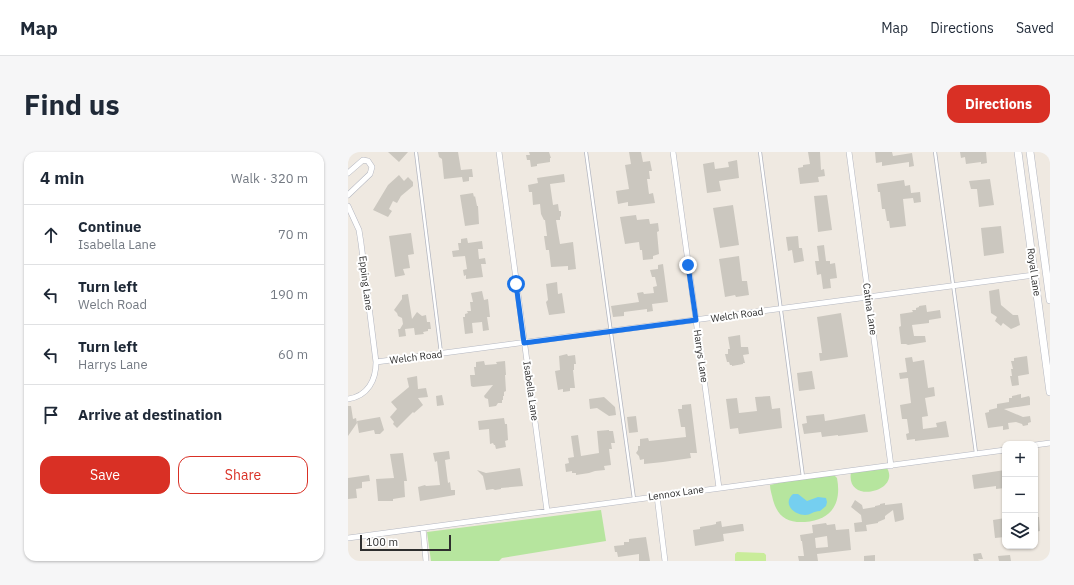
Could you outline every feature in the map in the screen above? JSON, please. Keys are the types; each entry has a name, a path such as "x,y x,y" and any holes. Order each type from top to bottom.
{"main road":[{"name":"Royal Lane","path":"1018,152 1050,392"},
{"name":"Royal Lane","path":"1030,152 1048,273 1050,300"},
{"name":"Welch Road","path":"1034,275 1048,273"}],"street":[{"name":"Isabella Lane","path":"499,152 547,511"},
{"name":"Harrys Lane","path":"673,152 719,488"},
{"name":"Catina Lane","path":"848,152 891,466"},
{"path":"348,173 363,160 368,161 372,166 370,174 348,195"},
{"name":"Epping Lane","path":"348,206 359,230 376,362 374,380 368,388 363,393 348,399"},
{"name":"Welch Road","path":"376,362 1034,275"},
{"path":"1038,445 1050,443"},
{"name":"Lennox Lane","path":"348,538 1002,450"},
{"path":"657,496 666,561"},
{"path":"423,528 426,561"}],"lane":[{"path":"416,152 441,354"},
{"path":"586,152 634,499"},
{"path":"760,152 804,477"},
{"path":"935,152 976,454"}],"green space":[{"path":"887,468 889,476 886,483 880,489 863,492 856,489 851,482 851,472"},
{"path":"834,475 837,478 838,496 833,509 822,518 805,522 788,520 781,515 775,506 770,485 787,481"},
{"path":"601,510 606,541 502,558 499,561 431,561 427,532"},
{"path":"737,552 764,553 766,555 766,561 735,561 735,554"}],"water":[{"path":"793,494 798,494 807,501 818,497 826,498 826,506 820,511 807,515 801,515 793,511 789,505 790,498"}],"building":[{"path":"388,152 408,152 399,162"},
{"path":"438,152 458,152 461,170 472,169 473,177 469,177 469,181 463,182 462,177 444,179 442,159 439,157"},
{"path":"529,152 549,152 551,158 550,162 537,164 537,166 531,167 530,160 527,160 526,155 530,155"},
{"path":"629,152 641,152 643,162 650,161 652,171 649,171 650,179 647,179 649,194 653,193 655,203 631,206 628,206 628,202 618,204 616,191 629,189 625,165 631,164"},
{"path":"808,152 820,152 821,170 824,169 825,176 818,177 819,182 800,184 798,168 803,167 803,165 810,164"},
{"path":"875,152 892,152 893,156 912,153 914,166 909,167 909,162 882,166 882,162 876,163"},
{"path":"960,152 986,152 987,163 981,164 981,162 966,164 965,157 961,158"},
{"path":"737,160 739,178 719,181 721,191 707,193 703,164 714,162 715,169 729,167 728,162"},
{"path":"564,174 565,182 550,184 553,205 558,204 559,211 561,211 560,220 556,220 560,244 573,242 576,269 568,270 568,266 551,267 549,250 546,250 544,236 547,236 545,220 541,214 540,204 533,205 532,192 529,192 528,185 538,183 537,178"},
{"path":"399,175 404,181 408,177 413,182 413,186 401,196 397,203 393,201 389,209 392,211 388,217 373,210 388,185"},
{"path":"990,179 994,205 979,207 977,189 971,189 969,181"},
{"path":"904,180 905,186 910,185 911,193 920,192 921,202 914,203 913,198 903,199 906,226 890,228 885,209 882,209 880,192 878,192 877,184"},
{"path":"473,193 478,206 479,224 465,226 460,195"},
{"path":"827,195 832,230 818,232 814,196"},
{"path":"733,205 739,245 720,248 713,208"},
{"path":"636,215 637,220 649,219 650,224 658,223 659,231 657,232 659,254 653,256 653,259 643,260 639,242 625,244 620,217"},
{"path":"1001,226 1004,253 984,256 981,228"},
{"path":"411,233 414,254 408,255 410,268 403,269 405,275 395,277 389,236"},
{"path":"798,236 799,248 802,248 804,261 794,263 792,250 788,251 786,237"},
{"path":"467,238 468,243 482,241 483,249 478,249 479,259 485,258 486,264 481,264 483,277 466,279 466,275 464,276 463,270 467,269 465,256 453,257 452,251 459,250 458,243 461,243 461,239"},
{"path":"824,245 826,261 830,261 830,264 835,263 837,278 830,279 831,288 823,289 821,274 817,275 815,261 819,261 817,246"},
{"path":"739,256 742,281 747,281 749,295 725,297 719,259"},
{"path":"663,264 668,302 652,304 653,311 647,312 647,309 624,312 624,316 613,317 611,306 639,302 637,293 654,293 653,287 657,286 655,277 652,277 650,270 658,269 658,265"},
{"path":"557,282 558,294 562,293 565,313 549,315 546,302 548,300 546,284"},
{"path":"999,289 1001,305 1013,315 1018,315 1020,325 1011,329 1003,323 1001,326 995,321 997,317 991,313 989,291"},
{"path":"482,291 484,300 488,299 490,317 487,317 489,330 483,331 482,322 472,323 473,333 465,334 463,317 465,317 465,314 468,313 467,311 471,311 470,302 473,302 471,293"},
{"path":"408,294 412,319 417,312 422,316 426,315 427,322 430,322 431,329 423,332 424,334 415,335 414,328 405,329 406,336 399,337 398,329 400,329 403,324 402,318 398,316 394,310 402,299 402,295"},
{"path":"926,305 927,312 940,310 941,318 929,320 929,323 912,325 914,336 925,336 926,342 908,345 901,344 899,327 901,326 900,314 913,312 912,310 916,310 919,306"},
{"path":"841,313 848,357 820,361 819,353 822,353 817,317"},
{"path":"740,335 741,347 748,347 749,354 743,355 745,363 732,366 729,362 727,362 725,354 728,354 728,349 730,349 728,337"},
{"path":"567,354 568,356 575,355 576,364 574,364 573,370 575,388 570,388 570,391 563,392 563,389 558,390 555,371 560,370 559,356"},
{"path":"1027,356 1029,374 1018,376 1019,385 1012,386 1010,376 1012,376 1011,369 1013,369 1011,361 1014,361 1014,358"},
{"path":"912,357 913,362 924,360 928,388 934,387 935,396 925,398 928,416 922,417 923,429 937,427 936,423 946,421 949,437 915,441 915,439 907,440 906,434 909,433 907,419 902,419 900,405 911,403 908,378 900,379 899,373 907,372 905,358"},
{"path":"484,361 485,365 497,364 496,362 505,361 506,391 504,392 502,403 498,403 496,406 489,407 488,399 484,396 493,385 471,386 470,375 475,375 474,367 476,367 476,362"},
{"path":"812,371 815,389 799,391 797,373"},
{"path":"417,376 418,389 426,388 428,397 418,398 423,405 414,413 413,412 397,428 393,424 394,422 390,417 397,409 391,402 409,387 407,378"},
{"path":"1021,394 1021,398 1029,396 1030,405 1004,409 1023,417 1030,416 1031,422 1028,423 1028,425 1023,426 1022,424 1016,422 1008,423 1009,429 1003,430 1003,426 988,428 985,413 989,412 989,410 997,408 997,404 1009,402 1009,398 1012,398 1012,396"},
{"path":"442,395 444,405 437,406 436,396"},
{"path":"770,396 772,409 780,408 782,428 739,434 738,428 730,429 726,399 737,398 739,413 757,411 755,397"},
{"path":"604,397 615,407 616,415 609,416 597,408 590,409 589,399"},
{"path":"691,404 697,453 690,453 691,458 644,464 644,459 640,460 636,453 638,446 640,446 640,439 648,438 649,441 686,437 685,427 681,427 678,409 682,409 682,405"},
{"path":"348,406 351,406 353,419 356,418 357,423 348,436"},
{"path":"824,414 825,421 865,414 868,432 822,437 821,432 804,434 802,424 807,423 806,416"},
{"path":"636,416 638,432 629,433 627,417"},
{"path":"380,417 384,430 380,434 375,434 374,430 359,433 357,421"},
{"path":"504,418 505,424 507,424 508,440 505,441 506,447 496,449 493,443 490,444 489,429 479,430 478,421"},
{"path":"597,431 613,431 615,443 611,443 612,449 609,449 611,465 604,466 605,470 589,473 576,475 576,473 572,473 572,471 566,472 565,464 569,463 568,458 574,457 571,436 578,435 581,456 599,453"},
{"path":"449,451 450,459 445,460 448,483 450,482 451,490 455,490 455,495 420,501 418,487 425,485 440,485 437,461 435,462 433,453"},
{"path":"403,453 407,481 404,481 405,497 393,499 393,501 378,501 376,479 394,478 390,454"},
{"path":"520,468 523,486 495,490 486,490 483,476 477,470 486,473"},
{"path":"1002,470 1002,488 996,489 996,486 974,489 972,475"},
{"path":"369,475 370,481 362,482 362,488 356,489 357,498 348,499 348,478"},
{"path":"855,500 862,505 863,509 875,507 885,503 885,505 902,503 904,519 895,522 893,510 885,516 885,519 878,523 866,525 867,531 855,532 854,523 862,522 861,515 851,507"},
{"path":"1038,517 1039,517 1040,531 1038,531"},
{"path":"1002,518 1002,537 995,538 993,520"},
{"path":"721,521 722,527 743,524 744,531 723,534 724,541 695,546 693,530 716,524 716,522"},
{"path":"826,523 827,525 835,524 836,530 849,529 851,550 817,554 818,561 799,561 798,556 804,556 800,535 813,533 812,525","holes":["827,536 828,547 816,548 815,538"]},
{"path":"646,537 650,561 639,561 639,554 618,557 617,552 615,552 614,546 624,545 624,542 629,542 629,539"},
{"path":"981,553 983,559 974,561 973,554"},
{"path":"875,555 875,561 864,561 864,556"},
{"path":"1010,555 1011,561 999,561 998,556"}],"route":[{"path":"516,284 524,343 696,320 688,265"}]}
